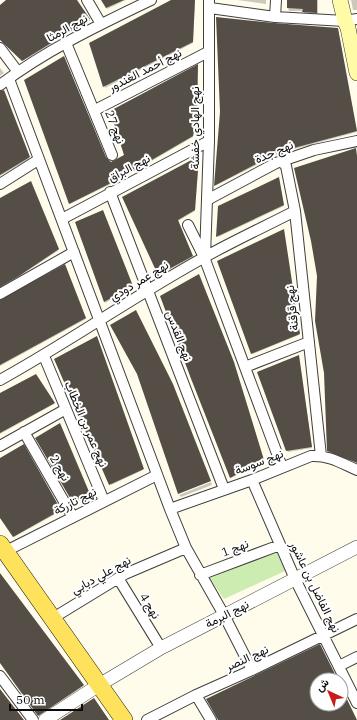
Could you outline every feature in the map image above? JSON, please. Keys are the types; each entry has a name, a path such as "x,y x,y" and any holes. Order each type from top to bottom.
{"main road":[{"path":"340,0 351,20 348,28 357,73"},
{"path":"2,550 124,720"}],"street":[{"path":"87,0 101,24"},
{"name":"نهج الرمثا","path":"0,85 18,72 66,43 151,0"},
{"path":"275,18 276,0"},
{"path":"209,4 275,18 351,20"},
{"name":"نهج الهادي خفشة","path":"209,4 205,257 282,467"},
{"name":"نهج 27","path":"66,43 95,110 112,155"},
{"path":"0,48 18,72"},
{"name":"نهج أحمد الغندور","path":"95,110 208,52"},
{"path":"9,79 38,160 62,219 157,475 186,548 200,576 224,615 252,670"},
{"name":"نهج البراق","path":"62,219 208,141"},
{"name":"نهج جدة","path":"207,200 282,161 314,150 357,142"},
{"path":"0,184 38,160"},
{"name":"نهج قرقنة","path":"282,161 286,166 295,211 321,456"},
{"name":"نهج القدس","path":"110,192 224,489"},
{"name":"نهج عمر دودي","path":"0,380 44,356 99,320 205,257 295,211"},
{"path":"188,225 205,257"},
{"path":"0,294 74,252"},
{"path":"245,367 309,342"},
{"name":"نهج عمر بن الخطاب","path":"44,356 104,501"},
{"path":"0,446 66,409"},
{"name":"نهج 2","path":"24,432 73,517"},
{"name":"نهج سوسة","path":"170,508 252,480 311,456 331,458 357,470"},
{"name":"نهج تازركة","path":"2,550 73,517 157,475"},
{"name":"نهج الفاضل بن عاشور","path":"252,480 296,579 357,703"},
{"name":"نهج 1","path":"200,576 280,545"},
{"name":"نهج البرمة","path":"45,720 99,685 161,648 357,547"},
{"name":"نهج علي دبابي","path":"52,618 118,578 186,548"},
{"name":"نهج 4","path":"118,578 161,648"},
{"name":"نهج النصر","path":"147,720 196,695 252,670 357,619"},
{"path":"338,666 357,657"},
{"path":"0,676 33,720"},
{"path":"196,695 211,720"}],"green space":[{"path":"276,551 285,571 224,599 208,576"}],"building":[{"path":"6,0 77,0 90,19 22,61 0,40 0,5"},
{"path":"101,0 124,0 106,8"},
{"path":"171,0 195,0 193,42 103,87 89,43"},
{"path":"287,0 317,0 317,13 302,12 303,9 287,8"},
{"path":"216,17 338,28 357,131 279,152 214,186 220,112"},
{"path":"64,56 106,157 111,162 124,155 110,111 198,64 197,114 193,136 119,179 69,204 24,80"},
{"path":"4,90 30,157 0,175 0,91"},
{"path":"356,148 357,463 327,451 324,373 315,321 317,276 311,241 294,168"},
{"path":"199,156 195,210 178,220 193,256 158,275 122,197"},
{"path":"279,177 284,205 216,237 218,206"},
{"path":"31,181 59,249 0,287 0,198"},
{"path":"103,210 133,286 104,302 75,222"},
{"path":"284,229 300,334 251,354 217,261"},
{"path":"65,264 86,318 0,365 0,300"},
{"path":"199,274 234,362 264,460 230,478 160,296"},
{"path":"136,310 173,384 211,481 178,494 137,374 110,325"},
{"path":"97,336 144,469 109,485 54,359"},
{"path":"299,355 312,447 286,451 257,372"},
{"path":"36,374 55,403 0,433 0,393"},
{"path":"60,423 90,494 73,503 35,438"},
{"path":"24,444 61,510 13,537 0,518 0,458"},
{"path":"0,573 84,685 38,716 0,663"},
{"path":"320,644 334,672 309,672 309,712 349,712 349,704 357,720 218,720 206,699"},
{"path":"0,689 24,720 0,720"},
{"path":"94,698 109,720 60,720"}]}
